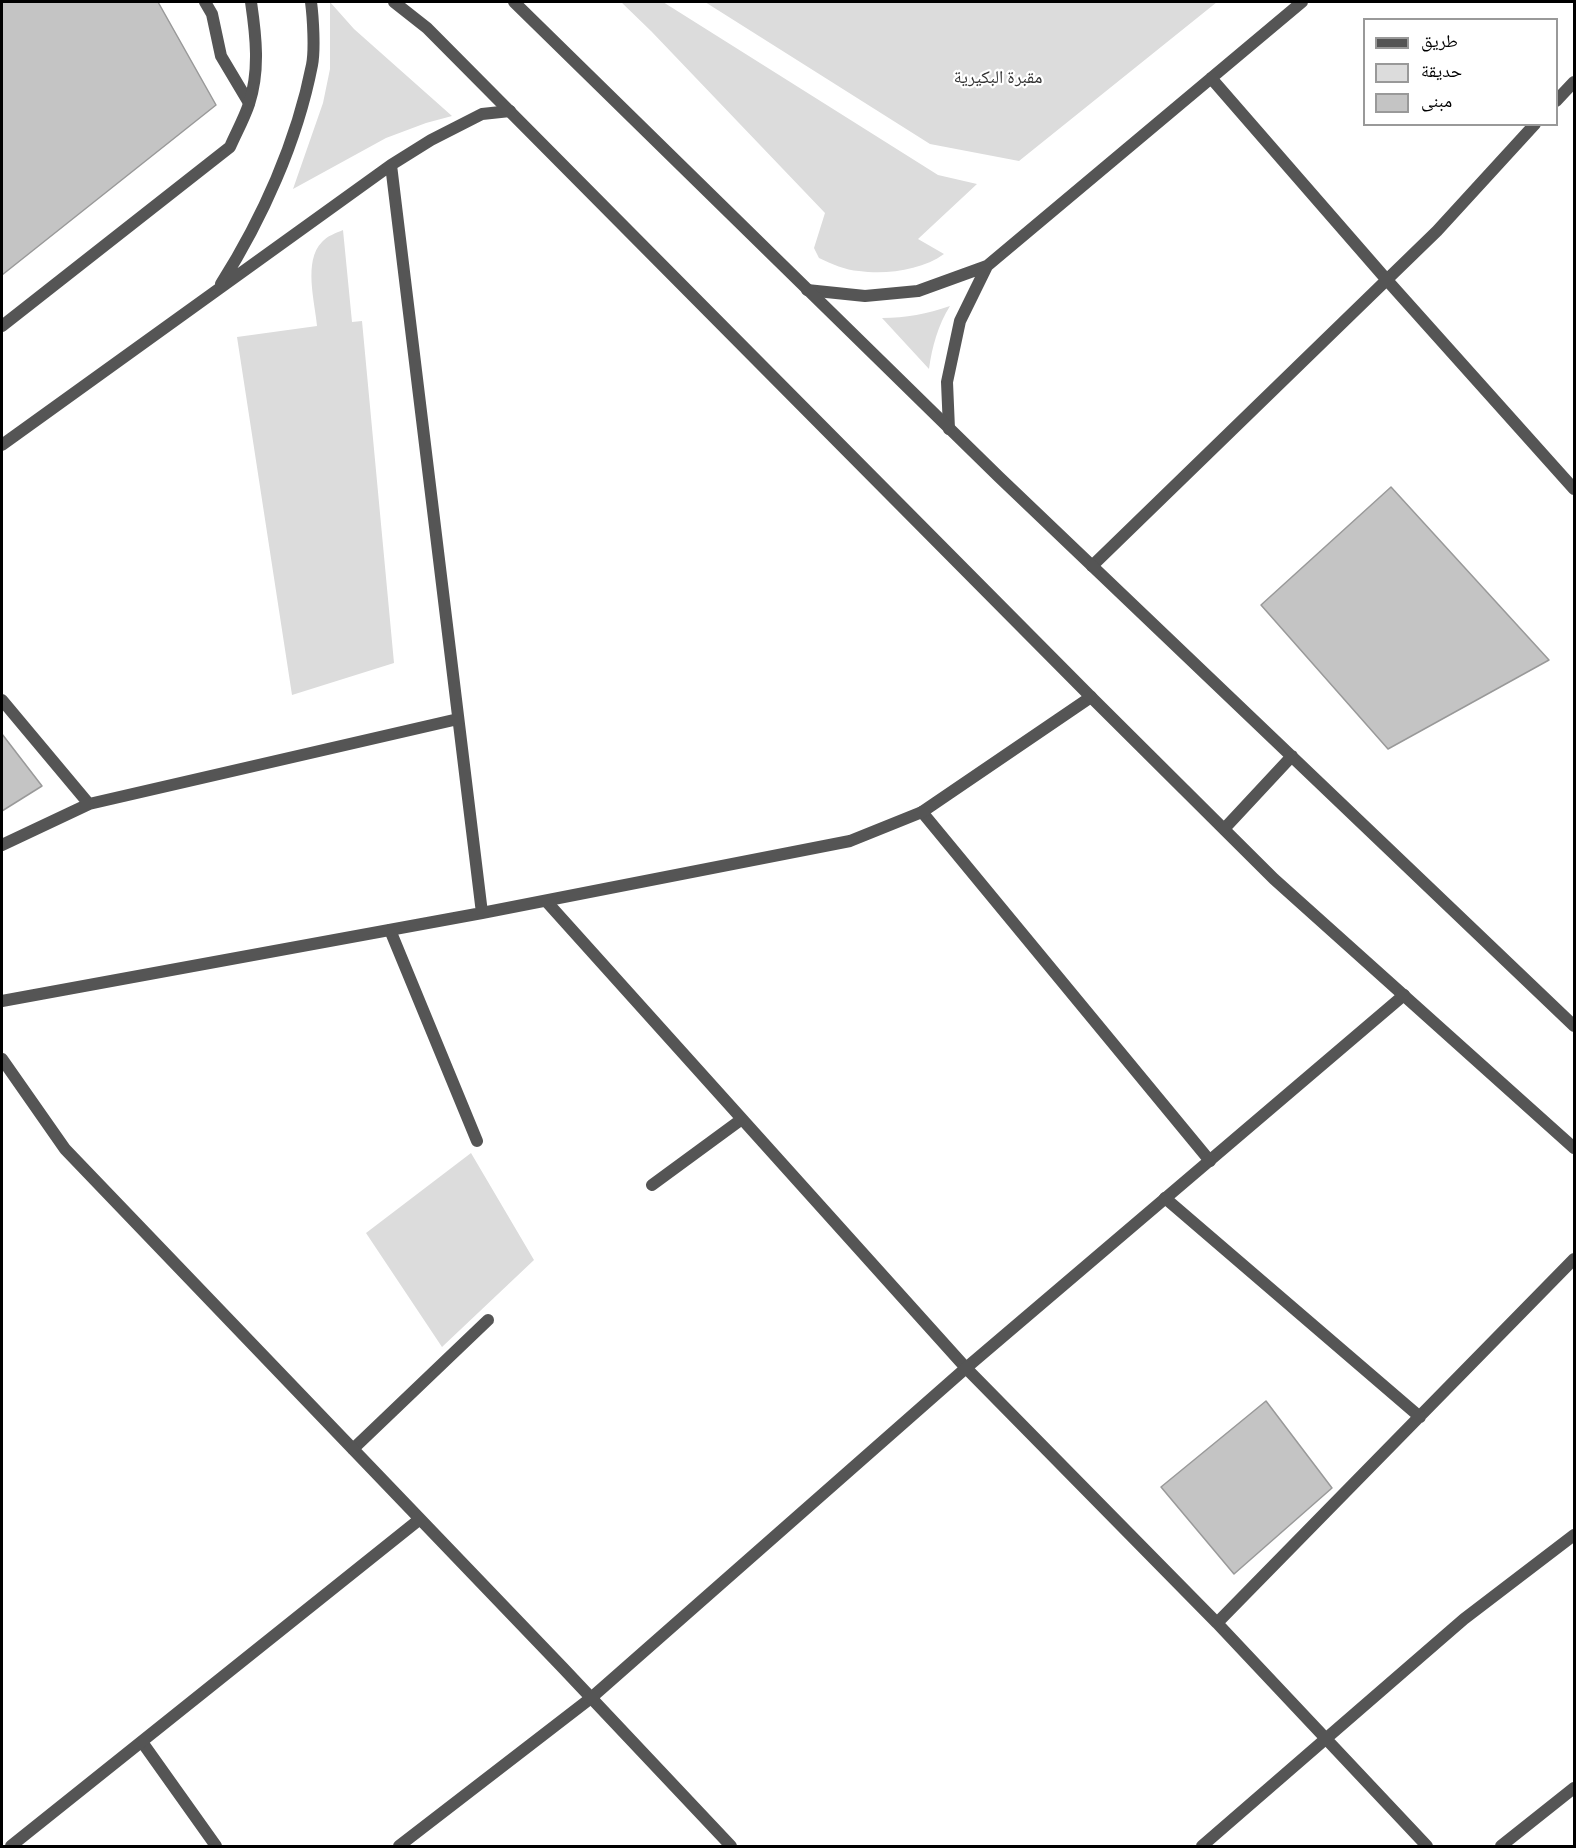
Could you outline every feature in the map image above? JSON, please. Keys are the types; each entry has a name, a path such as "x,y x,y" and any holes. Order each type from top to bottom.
{"street":[{"path":"205,2 212,14 221,56 249,103"},
{"path":"2,326 230,147 249,103 256,63 252,2"},
{"path":"217,290 261,212 282,166 313,63 311,2"},
{"path":"394,2 427,28 1274,879 1575,1148"},
{"path":"514,2 949,429 1573,1022"},
{"path":"807,290 865,296 918,291 987,266 1302,2"},
{"path":"1211,78 1386,279 1574,485"},
{"path":"1558,100 1575,82"},
{"path":"2,445 391,165 431,140 482,114 510,111"},
{"path":"1092,566 1437,231 1533,126"},
{"path":"391,165 482,913"},
{"path":"949,429 947,382 960,321 987,266"},
{"path":"2,1001 546,901 850,841 922,812 1091,697"},
{"path":"2,700 89,804"},
{"path":"2,845 89,804 458,719"},
{"path":"1224,829 1292,756"},
{"path":"922,812 1210,1161"},
{"path":"546,901 966,1368 1217,1623 1427,1846"},
{"path":"390,930 477,1141"},
{"path":"399,1846 591,1698 966,1368 1404,995"},
{"path":"2,1059 65,1149 731,1846"},
{"path":"652,1185 742,1119"},
{"path":"1165,1198 1420,1417"},
{"path":"1217,1623 1575,1259"},
{"path":"353,1449 488,1320"},
{"path":"12,1846 420,1519"},
{"path":"1202,1846 1464,1619 1575,1535"},
{"path":"142,1742 216,1846"},
{"path":"1501,1846 1575,1788"}],"green space":[{"path":"330,2 354,29 452,116 386,138 293,189 323,103 330,69"},
{"path":"621,2 663,2 938,175 977,184 918,239 944,254 925,264 892,272 849,269 819,258 814,248 825,213"},
{"name":"مقبرة البكيرية","path":"705,2 1217,2 1019,161 930,144"},
{"path":"343,230 352,322 362,321 394,663 292,695 237,337 317,326 312,282 313,260 316,250 324,240"},
{"path":"950,306 936,336 929,369 882,318 916,315"},
{"path":"471,1153 534,1260 442,1347 366,1233"}],"building":[{"path":"2,2 158,2 216,105 2,275"},
{"path":"1391,487 1549,660 1388,749 1261,605"},
{"path":"2,734 42,786 2,811"},
{"path":"1266,1401 1332,1488 1234,1574 1161,1487"}]}
